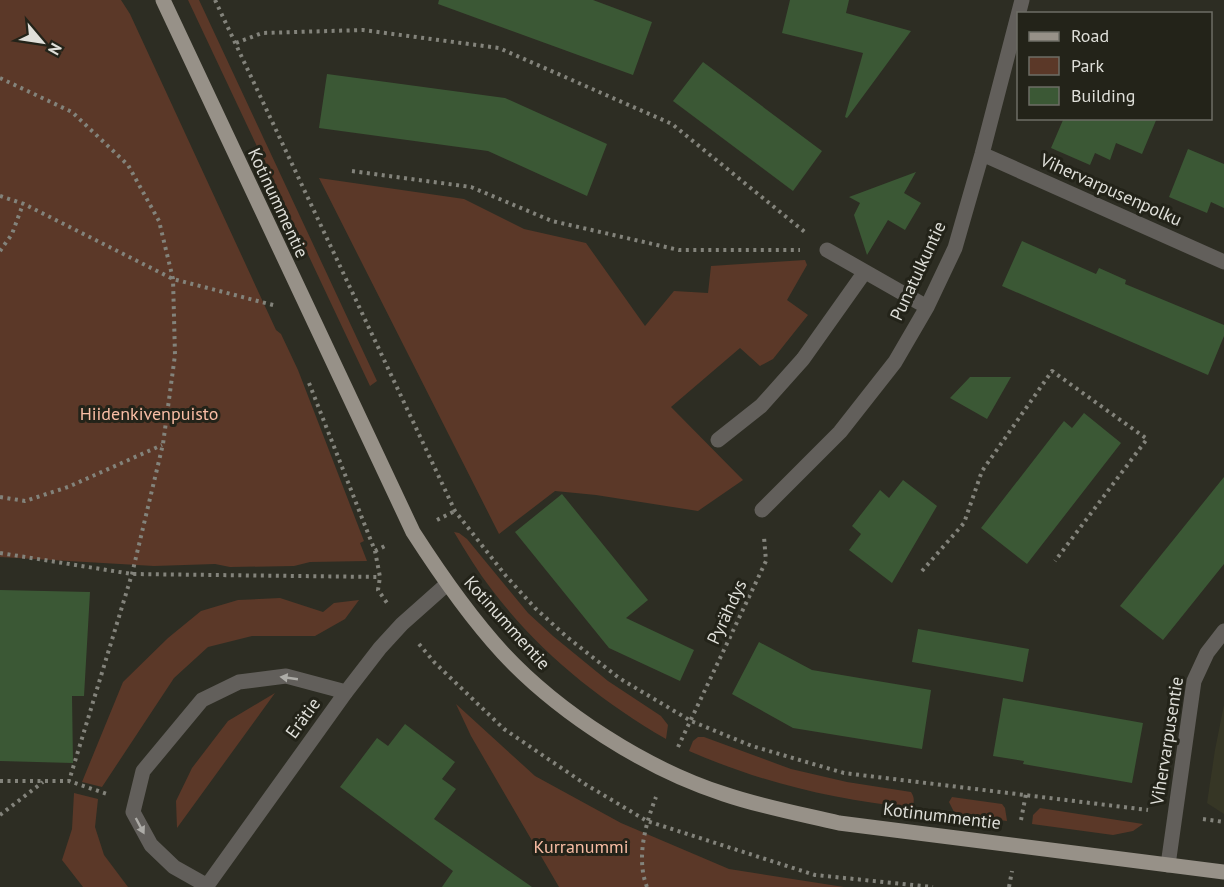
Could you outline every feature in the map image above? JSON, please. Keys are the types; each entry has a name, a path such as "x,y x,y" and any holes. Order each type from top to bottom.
{"main road":[{"name":"Kotinummentie","path":"163,0 407,522 447,584 503,652 545,693 620,746 667,770 722,794 777,809 839,823 1224,872"}],"street":[{"name":"Punatulkuntie","path":"762,510 840,432 895,362 927,307 955,248 1017,19"},
{"name":"Vihervarpusenpolku","path":"982,154 1224,262"},
{"path":"828,250 864,273 927,307"},
{"path":"718,440 761,406 803,359 864,273"},
{"name":"Erätie","path":"206,886 380,648 402,624 447,584"},
{"name":"Vihervarpusentie","path":"1168,865 1194,681 1207,653 1224,631"},
{"path":"206,886 174,867 151,845 133,812 143,771 202,700 239,682 286,676 346,692"}],"path":[{"path":"215,0 455,511 506,576 535,608 567,637 619,678 691,721 752,747 844,773 1175,813 1224,822"},
{"path":"236,44 261,33 363,30 499,48 672,124 828,250"},
{"path":"0,78 72,112 128,165 159,221 173,279 175,355 163,444 132,574 69,782"},
{"path":"352,171 471,188 552,220 679,250 828,250"},
{"path":"0,196 24,204 173,279 279,306"},
{"path":"0,251 12,234 24,204"},
{"path":"922,571 964,523 982,471 1052,371 1147,439 1055,561"},
{"path":"0,497 25,501 68,487 163,444"},
{"name":"Pyrähdys","path":"691,721 766,561 762,510"},
{"path":"375,551 380,577 378,590"},
{"path":"0,553 132,574 380,577"},
{"path":"0,781 69,782 107,794"},
{"path":"0,815 43,782"},
{"path":"647,821 642,860 647,887"}],"shaded area":[{"path":"1224,705 1224,814 1207,803"}],"green space":[{"name":"Hiidenkivenpuisto","path":"0,0 121,0 130,14 276,330 281,334 298,370 364,541 360,543 367,561 310,562 294,566 230,567 215,564 154,566 0,557"},
{"path":"188,0 199,0 377,381 370,386"},
{"path":"319,178 464,199 524,229 586,243 645,326 674,291 708,293 711,266 805,260 807,265 787,300 808,315 773,359 760,366 740,348 671,407 743,480 698,511 555,491 499,534"},
{"path":"454,532 467,539 528,613 553,636 608,681 661,716 668,725 666,739 617,708 550,654 510,613 477,569"},
{"path":"280,598 323,612 334,603 359,600 345,619 315,636 252,636 208,647 174,678 102,787 82,782 123,682 168,638 201,611 238,600"},
{"path":"275,693 177,828 176,801 192,768 228,721"},
{"name":"Kurranummi","path":"456,704 535,776 621,823 729,869 844,887 559,887 471,736"},
{"path":"698,737 704,737 791,769 847,782 911,792 914,800 912,808 853,800 771,781 689,751 693,741"},
{"path":"74,793 98,799 95,827 104,855 128,887 83,887 62,860 72,829"},
{"path":"952,797 1002,804 1007,821 955,814 949,802"},
{"path":"1040,808 1143,824 1133,831 1113,835 1032,824 1033,815"}],"building":[{"path":"439,0 593,0 652,22 633,75 438,4"},
{"path":"790,0 849,0 846,13 911,31 847,118 845,117 863,53 782,33"},
{"path":"703,62 822,151 793,191 673,101"},
{"path":"327,74 505,98 607,144 587,196 488,151 319,128"},
{"path":"1063,120 1156,120 1142,154 1116,143 1110,160 1095,153 1090,165 1051,148"},
{"path":"1188,149 1224,164 1224,208 1211,202 1207,213 1169,197"},
{"path":"916,172 904,193 921,203 905,230 888,220 867,255 854,215 860,203 849,197"},
{"path":"1022,241 1096,274 1099,268 1126,280 1125,284 1224,325 1224,336 1208,375 1002,286"},
{"path":"970,377 1011,377 987,419 950,398"},
{"path":"1084,413 1121,443 1027,564 981,528 1064,421 1072,428"},
{"path":"1224,477 1224,564 1163,640 1120,606"},
{"path":"903,480 937,506 892,583 849,550 861,534 852,526 880,490 889,498"},
{"path":"562,494 648,600 626,618 694,650 680,681 609,648 515,532"},
{"path":"0,590 90,592 84,696 72,696 73,763 0,761"},
{"path":"918,629 1029,649 1023,682 912,662"},
{"path":"759,642 812,670 931,690 922,749 793,728 732,694"},
{"path":"1003,698 1143,723 1132,783 1023,764 1024,761 993,756"},
{"path":"405,724 455,762 442,779 456,789 434,819 532,887 442,887 453,871 340,787 377,738 388,746"}]}
